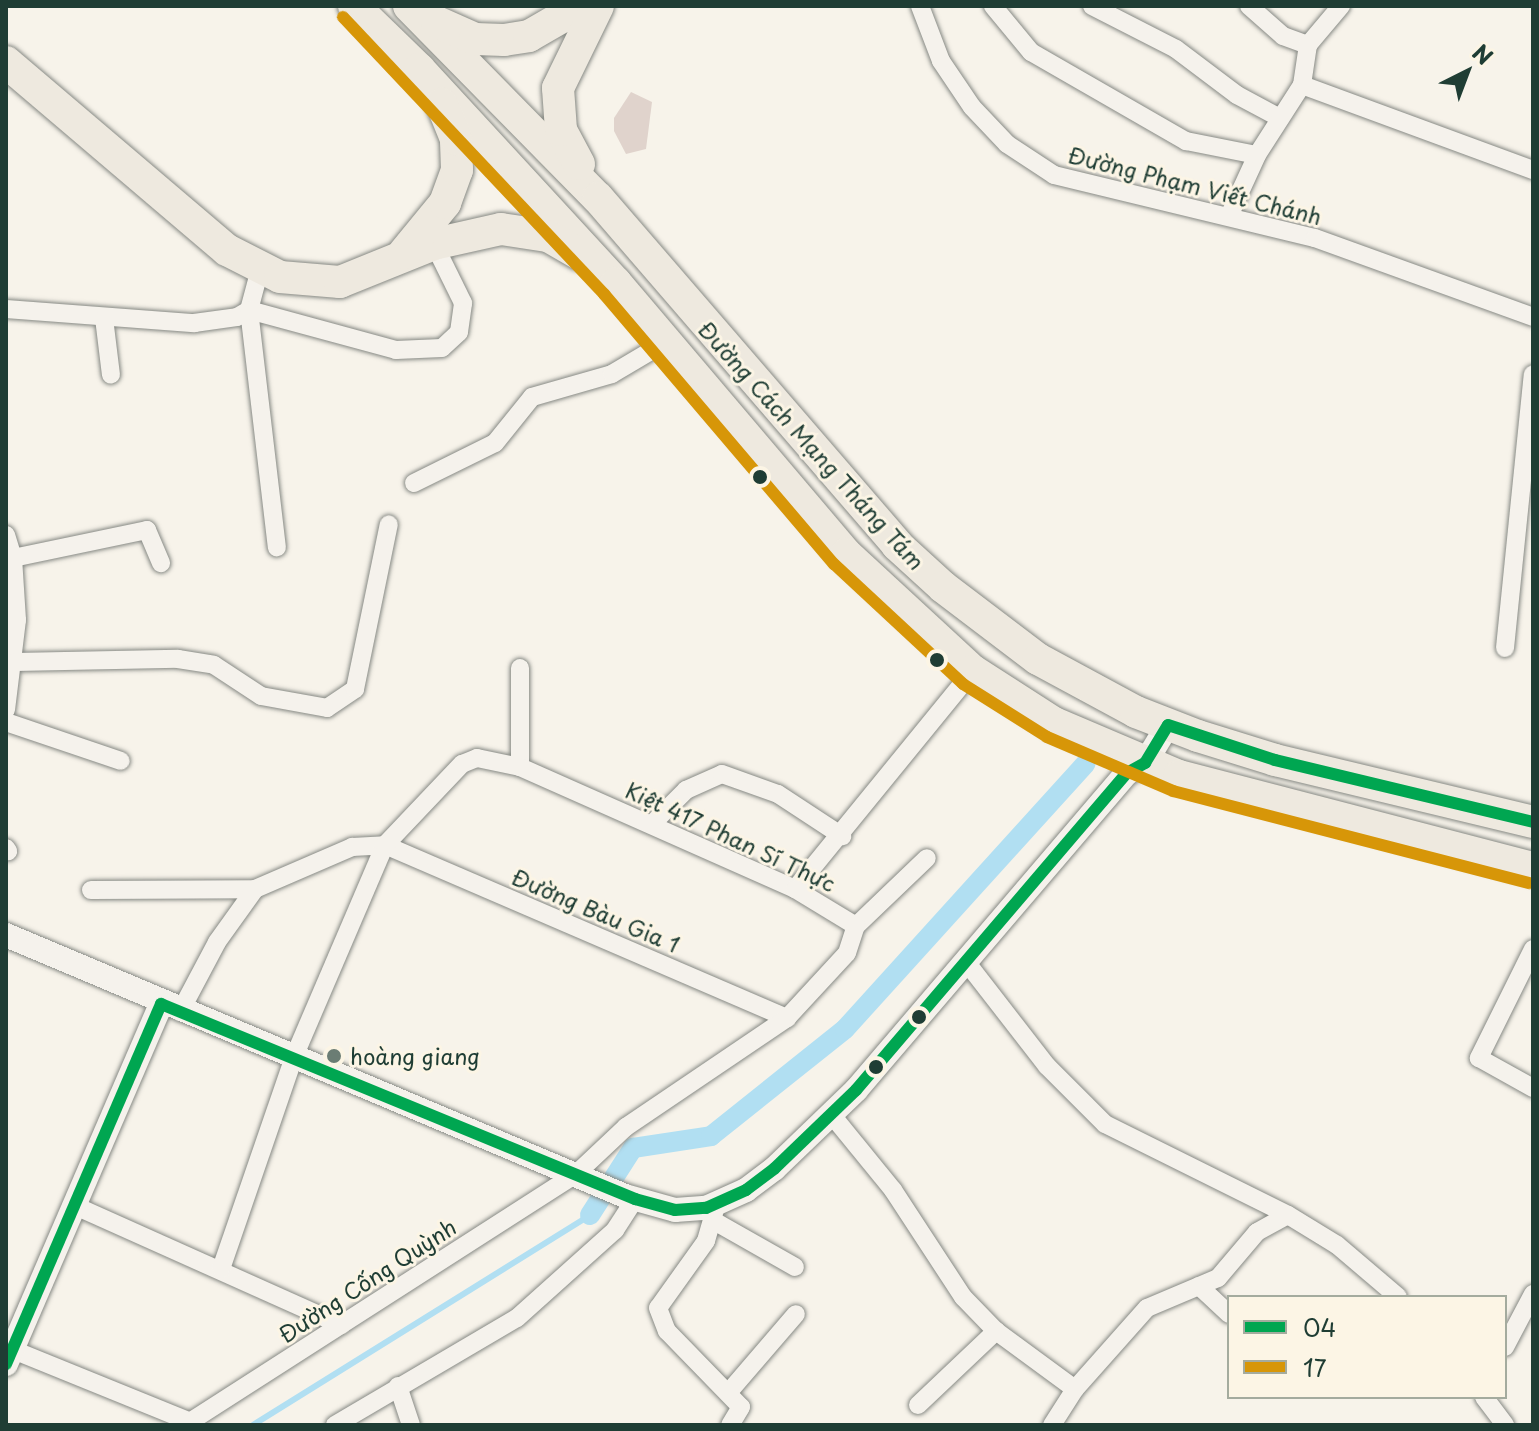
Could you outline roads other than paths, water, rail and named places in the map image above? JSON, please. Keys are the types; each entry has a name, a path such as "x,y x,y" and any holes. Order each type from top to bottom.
{"highway":[{"name":"Đường Cách Mạng Tháng Tám","path":"354,6 419,69 616,283 846,554 973,671 1054,723 1145,763 1224,790 1533,868"},
{"name":"Đường Cách Mạng Tháng Tám","path":"409,6 598,198 897,545 943,587 1038,659 1168,725 1275,760 1533,822"},
{"path":"409,6 452,31 504,40 529,36 581,6"},
{"path":"598,6 564,69 556,107 561,130 598,198"},
{"path":"6,62 227,250 260,269 307,282 340,282 390,265 434,244 489,230 527,230 570,248 616,283"},
{"path":"390,265 433,223 457,170 456,139 448,114 419,69"}],"street":[{"name":"Đường Phạm Viết Chánh","path":"920,6 941,61 972,107 1007,144 1054,175 1150,202 1230,214 1315,238 1533,317"},
{"path":"993,6 1031,52 1186,141 1257,155"},
{"path":"1092,6 1176,49 1237,95 1280,118"},
{"path":"1249,6 1283,36 1308,45"},
{"path":"1230,214 1257,155 1302,85 1308,45 1341,6"},
{"path":"1302,85 1533,170"},
{"path":"6,309 194,323 237,317 249,310 396,350 442,348 459,332 463,303 434,244"},
{"path":"260,269 249,310 277,547"},
{"path":"104,318 111,375"},
{"path":"414,483 495,443 532,397 612,374 666,342"},
{"path":"1505,648 1533,374"},
{"path":"14,665 178,659 214,665 261,696 327,708 355,689 389,524"},
{"path":"13,558 147,530 161,563"},
{"path":"6,535 13,558 14,665 6,709"},
{"path":"520,668 520,767"},
{"path":"795,889 842,836 973,671"},
{"path":"6,722 121,761"},
{"path":"735,1400 667,1331 658,1308 706,1241 715,1213 775,1168 831,1114 967,963 1127,773 1145,763 1168,725"},
{"name":"Kiệt 417 Phan Sĩ Thực","path":"385,845 462,764 477,758 520,767 653,823 795,889 856,926"},
{"path":"653,823 686,790 722,774 778,794 842,836"},
{"path":"91,890 255,889 352,847 385,845 294,1057 221,1269"},
{"name":"Đường Bàu Gia 1","path":"385,845 787,1018"},
{"path":"787,1018 847,953 856,926 927,858"},
{"path":"186,1423 8,1353 73,1205 171,1008 255,889"},
{"path":"7,938 630,1198 675,1210 715,1213 795,1267"},
{"path":"1533,949 1479,1058 1533,1088"},
{"path":"967,963 1047,1066 1105,1124 1288,1215 1337,1245 1396,1295"},
{"name":"Đường Cống Quỳnh","path":"186,1423 582,1178 626,1127 787,1018"},
{"path":"831,1114 893,1190 932,1257 996,1331 1075,1389"},
{"path":"335,1425 517,1318 615,1230 630,1198"},
{"path":"73,1205 341,1325"},
{"path":"1052,1425 1075,1389 1147,1308 1218,1278 1257,1232 1288,1215"},
{"path":"1199,1286 1227,1312"},
{"path":"1507,1343 1533,1294"},
{"path":"730,1425 735,1400 796,1314"},
{"path":"918,1405 996,1331"},
{"path":"398,1386 411,1425"},
{"path":"1486,1399 1505,1425"}],"waterway":[{"path":"590,1215 633,1148 711,1136 845,1029 1085,764"},
{"path":"253,1425 590,1215"}],"place":[{"name":"hoàng giang","path":"334,1056"}]}
